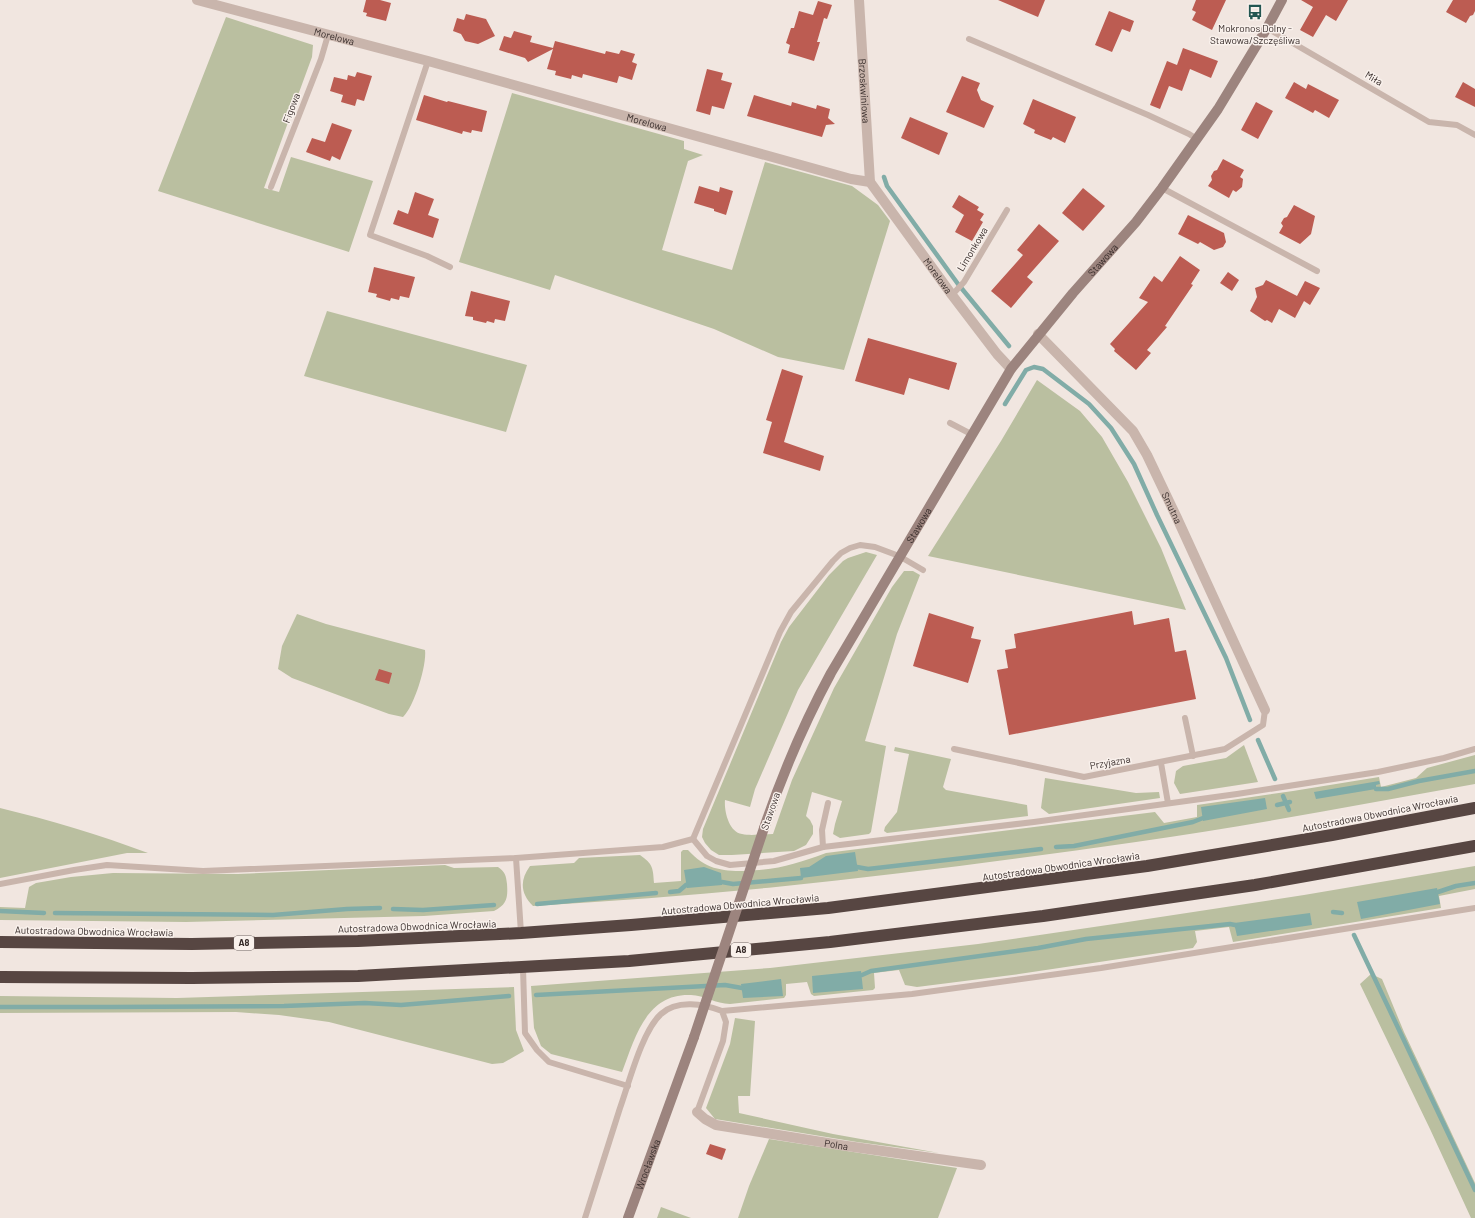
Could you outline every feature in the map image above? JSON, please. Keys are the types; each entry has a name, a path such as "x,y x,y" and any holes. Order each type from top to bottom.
{"highway":[{"name":"Autostradowa Obwodnica Wrocławia","path":"0,942 192,944 358,941 521,933 828,908 1147,866 1251,849 1475,808"},
{"name":"A8","path":"0,977 192,978 358,976 629,961 830,942 1043,916 1255,885 1475,846"}],"street":[{"name":"Morelowa","path":"197,0 230,4 328,35 428,61 852,179 870,182 954,293 997,354 1011,369"},
{"name":"Brzoskwiniowa","path":"859,0 870,182"},
{"name":"Stawowa","path":"667,1111 694,1037 764,828 786,768 815,702 899,556 1011,369 1038,334 1136,222 1162,188 1218,109 1267,28 1282,0"},
{"name":"Smutna","path":"1038,334 1133,431 1147,455 1177,518 1265,710"},
{"name":"Wrocławska","path":"628,1218 667,1111"},
{"name":"Polna","path":"697,1112 716,1125 840,1145 981,1165"}],"lane":[{"name":"Miła","path":"1267,28 1429,122 1457,125 1475,135"},
{"name":"Figowa","path":"271,188 321,59 328,35"},
{"path":"970,39 1148,115 1197,139"},
{"path":"428,61 370,234 450,266"},
{"path":"1162,188 1316,271"},
{"name":"Limonkowa","path":"954,293 964,282 1007,210"},
{"path":"950,423 972,434"},
{"path":"693,839 780,632 791,612 833,561 841,553 850,548 860,545 868,545 899,556 923,570"},
{"name":"Przyjazna","path":"954,749 1084,777 1161,763 1225,749 1263,725 1265,710"},
{"path":"1185,718 1193,756"},
{"path":"693,839 707,856 716,861 730,865 774,861 823,847 1034,822 1237,794 1378,772 1444,758 1475,749"},
{"path":"1161,763 1168,803"},
{"path":"823,847 822,830 828,804"},
{"path":"0,884 74,870 107,866 203,871 516,858 663,847 693,839"},
{"path":"516,858 521,933"},
{"path":"584,1218 647,1033 662,1013 680,1005 696,1004 710,1006 722,1011 912,994 1102,968 1475,908"},
{"path":"523,968 525,1033 537,1050 549,1062 628,1086"},
{"path":"697,1112 723,1041 726,1022 722,1011"}],"green space":[{"path":"226,17 313,45 312,57 264,188 279,192 291,157 373,181 349,252 158,191"},
{"path":"512,93 684,141 684,149 703,155 688,161 662,250 732,270 765,162 852,186 878,205 890,221 844,370 778,357 714,329 555,275 550,290 459,262"},
{"path":"327,311 527,365 506,432 304,376"},
{"path":"1037,380 1080,411 1102,437 1128,482 1161,548 1186,610 928,556 1001,441"},
{"path":"866,552 877,555 798,690 755,789 750,807 725,800 725,805 728,820 737,832 749,835 773,834 792,780 834,688 892,587 904,571 913,571 920,575 897,634 865,741 886,746 871,832 869,834 840,838 833,834 842,801 812,792 806,816 813,826 813,834 806,845 794,851 719,855 711,850 705,843 702,837 703,829 781,642 789,627 829,575 843,561"},
{"path":"297,614 326,624 425,650 424,665 419,685 407,712 403,717 389,714 292,678 278,669 282,646"},
{"path":"1244,745 1258,782 1180,794 1174,783 1176,771 1183,766 1226,758"},
{"path":"895,747 951,759 943,787 946,790 1027,805 1028,816 887,833 884,831 885,827 897,812 909,754 894,751"},
{"path":"1475,755 1475,784 1179,836 956,866 715,893 533,906 526,897 523,887 524,877 530,866 574,863 579,858 640,855 648,861 652,867 654,883 681,881 681,852 683,850 688,850 701,861 714,868 744,871 786,866 826,853 1155,812 1164,823 1197,817 1197,805 1379,777 1381,787 1416,778 1427,768"},
{"path":"1045,778 1136,793 1159,792 1160,798 1049,814 1041,808"},
{"path":"0,808 75,828 148,853 127,853 0,878"},
{"path":"445,865 454,868 498,867 506,876 506,900 502,906 494,911 424,916 186,922 0,920 0,907 25,908 29,887 36,883 71,877 113,873 238,874"},
{"path":"1475,866 1475,889 1439,896 1441,908 1233,942 1229,927 1195,931 1197,942 1193,948 1019,974 917,987 905,985 899,970 874,973 875,988 873,990 814,996 811,994 807,982 786,984 786,995 784,998 730,1004 720,1003 696,995 676,996 663,1001 644,1020 632,1045 622,1072 551,1054 541,1046 534,1028 531,986 770,968 978,944 1304,895"},
{"path":"1371,974 1382,979 1404,1032 1475,1183 1475,1218 1471,1218 1360,984"},
{"path":"514,987 516,1030 524,1051 503,1063 492,1064 329,1022 279,1015 236,1012 0,1013 0,996 177,998"},
{"path":"735,1018 755,1021 750,1096 738,1096 739,1113 833,1134 939,1153 857,1142 715,1119 706,1108 730,1044"},
{"path":"769,1139 957,1168 938,1218 738,1218 749,1186"},
{"path":"661,1207 691,1218 657,1218"}],"water":[{"path":"1379,781 1380,784 1376,785 1376,789 1316,799 1314,792"},
{"path":"1265,798 1267,809 1203,821 1201,807"},
{"path":"855,852 858,871 801,878 800,868 809,867 826,856"},
{"path":"704,867 721,873 722,885 687,888 684,870"},
{"path":"1437,888 1440,904 1361,919 1357,902"},
{"path":"1310,913 1312,925 1237,936 1234,923"},
{"path":"861,971 863,989 813,993 812,976"},
{"path":"781,979 783,996 743,998 741,984"}],"building":[{"path":"366,0 380,0 391,3 386,21 366,16 367,13 363,12"},
{"path":"998,0 1045,0 1038,17"},
{"path":"1196,0 1226,0 1212,30 1192,20 1196,12 1192,10"},
{"path":"1301,0 1348,0 1336,21 1326,15 1313,37 1300,30 1313,7"},
{"path":"1453,0 1475,0 1475,11 1466,23 1446,12"},
{"path":"818,1 832,5 827,19 824,18 817,42 820,42 814,61 788,53 790,45 786,43 791,28 794,28 799,11 813,15"},
{"path":"1109,11 1134,21 1130,32 1122,29 1112,52 1095,45"},
{"path":"466,14 486,19 495,36 478,44 465,41 461,34 453,31 457,18 464,20"},
{"path":"514,31 532,36 530,42 553,48 555,41 605,54 606,51 619,54 621,50 635,54 632,62 637,64 632,80 619,76 617,83 583,74 582,78 572,75 571,79 555,75 556,71 547,69 553,49 528,62 525,58 499,50 504,36 511,38"},
{"path":"1183,48 1218,61 1211,78 1190,69 1182,91 1169,86 1160,109 1150,105 1167,61 1177,65"},
{"path":"707,69 723,73 721,80 732,83 724,109 712,106 710,115 696,111"},
{"path":"357,72 372,76 364,101 357,99 355,106 341,102 343,95 330,91 334,77 347,80 348,75 355,77"},
{"path":"962,76 980,83 977,90 981,100 994,106 984,128 946,112"},
{"path":"1294,82 1306,89 1308,84 1339,100 1329,118 1315,110 1313,113 1285,98"},
{"path":"1463,82 1475,89 1475,107 1455,97"},
{"path":"424,95 487,111 482,132 472,130 471,133 463,131 462,134 416,120"},
{"path":"754,95 791,106 792,102 816,109 817,105 830,109 828,118 835,124 826,125 822,137 747,116"},
{"path":"1033,99 1076,117 1065,143 1053,137 1051,140 1034,133 1035,130 1023,124"},
{"path":"1256,102 1273,111 1258,139 1241,130"},
{"path":"910,117 948,133 939,155 901,138"},
{"path":"332,123 352,130 340,160 332,156 330,161 306,152 312,138 325,142"},
{"path":"1223,159 1244,170 1240,177 1243,179 1242,187 1236,192 1233,190 1229,198 1208,186 1212,180 1211,176 1214,171 1217,170"},
{"path":"699,186 719,192 720,187 733,191 726,215 714,211 714,209 694,203"},
{"path":"1083,188 1105,206 1083,231 1062,213"},
{"path":"415,192 434,199 428,215 439,219 433,238 393,224 398,210 408,214"},
{"path":"959,195 979,207 977,210 984,214 980,220 983,222 972,241 955,232 964,215 952,207"},
{"path":"1294,205 1315,216 1311,234 1300,244 1279,233 1283,226 1281,223 1284,218 1287,217"},
{"path":"1188,215 1224,233 1226,242 1223,247 1214,250 1200,242 1198,244 1178,234"},
{"path":"1039,224 1059,241 1027,277 1033,282 1011,308 991,291 1023,255 1017,250"},
{"path":"1180,256 1200,270 1191,284 1193,285 1165,326 1167,327 1147,350 1151,353 1136,370 1114,351 1115,349 1110,344 1148,302 1139,298 1154,276 1162,282"},
{"path":"374,267 415,277 409,298 400,296 399,300 391,298 390,301 376,297 377,294 368,292"},
{"path":"1228,272 1239,280 1232,291 1220,283"},
{"path":"1266,280 1297,296 1305,281 1320,288 1310,305 1304,301 1295,318 1279,309 1272,323 1267,320 1265,321 1250,311 1257,297 1255,288 1263,285"},
{"path":"471,291 510,301 505,321 495,319 494,323 487,321 486,323 473,320 473,317 465,316"},
{"path":"868,338 957,363 949,390 909,378 904,395 855,381"},
{"path":"782,369 803,376 784,442 824,456 820,471 763,453 772,422 766,420"},
{"path":"1132,611 1134,625 1169,618 1175,652 1186,650 1196,699 1009,735 997,670 1008,668 1005,650 1016,648 1014,634"},
{"path":"929,613 974,627 971,638 981,640 968,683 913,666"},
{"path":"379,669 392,673 389,684 375,680"},
{"path":"710,1144 726,1149 722,1160 706,1154"}],"waterway":[{"path":"884,177 887,186 958,284 1009,346"},
{"path":"1005,404 1026,370 1034,367 1043,369 1089,404 1111,428 1134,464 1226,658 1250,720"},
{"path":"1258,740 1275,779"},
{"path":"1376,789 1388,789 1419,781 1475,771"},
{"path":"1283,796 1289,810"},
{"path":"1277,805 1290,802"},
{"path":"1056,847 1074,846 1193,822 1203,818"},
{"path":"857,867 868,869 1041,849"},
{"path":"722,882 733,884 801,878"},
{"path":"1438,892 1456,886 1475,883"},
{"path":"670,892 679,891 686,885"},
{"path":"537,904 656,893"},
{"path":"393,909 423,910 494,905"},
{"path":"55,913 273,915 380,908"},
{"path":"0,911 44,913"},
{"path":"1333,912 1342,913"},
{"path":"862,975 871,971 1038,948 1086,939 1230,924 1235,925"},
{"path":"1354,935 1475,1190"},
{"path":"536,995 725,985 742,988"},
{"path":"0,1007 284,1006 365,1003 401,1005 509,996"}],"place":[{"name":"Mokronos Dolny - Stawowa/Szczęśliwa","path":"1255,12"}]}
